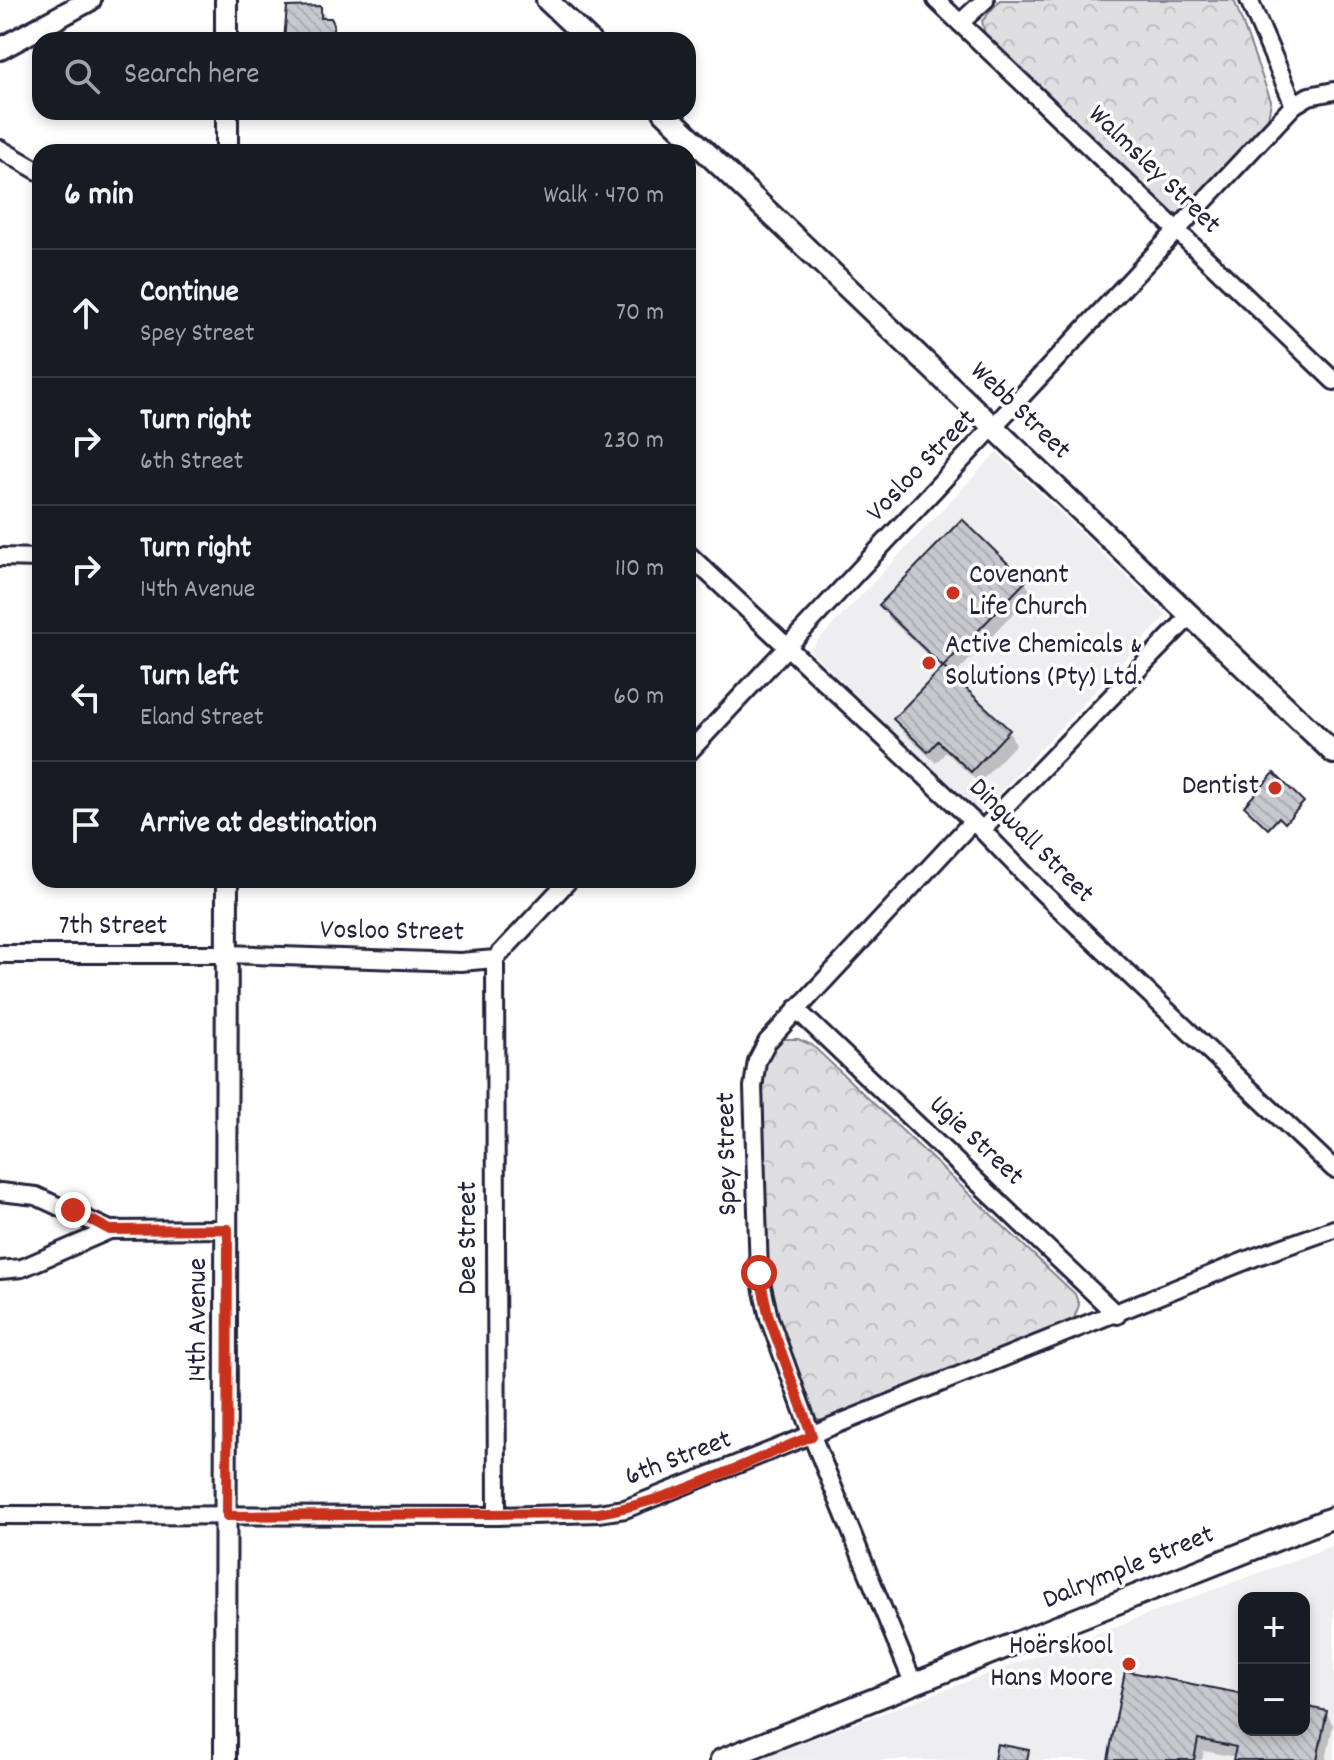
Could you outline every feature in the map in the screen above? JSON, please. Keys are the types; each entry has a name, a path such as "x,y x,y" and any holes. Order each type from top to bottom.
{"street":[{"path":"0,49 90,0"},
{"path":"226,0 226,32"},
{"path":"547,0 581,32"},
{"name":"Walmsley Street","path":"936,0 1334,381"},
{"path":"960,23 985,0"},
{"path":"1249,0 1294,105"},
{"name":"Vosloo Street","path":"696,745 1294,105 1309,96 1334,91"},
{"path":"227,120 227,144"},
{"name":"Webb Street","path":"672,120 1334,753"},
{"path":"0,149 32,167"},
{"path":"0,557 32,558"},
{"name":"Dingwall Street","path":"696,562 977,825 1334,1169"},
{"name":"Spey Street","path":"914,1685 812,1436 764,1299 759,1273 754,1165 753,1087 757,1061 767,1042 796,1009 977,825 1189,617"},
{"name":"14th Avenue","path":"225,1760 227,888"},
{"name":"Vosloo Street","path":"226,954 460,962 495,959 562,888"},
{"name":"7th Street","path":"0,954 226,954"},
{"name":"Dee Street","path":"495,959 497,1516"},
{"name":"Ugie Street","path":"796,1009 1117,1315"},
{"path":"0,1192 36,1196 110,1230"},
{"path":"0,1270 22,1268 110,1230 228,1229"},
{"name":"6th Street","path":"0,1515 497,1516 625,1509 1117,1315 1255,1257 1334,1229"},
{"name":"Dalrymple Street","path":"721,1760 1334,1517"}],"shaded area":[{"path":"997,452 1167,615 979,814 809,650"},
{"name":"Hoërskool Hans Moore","path":"1334,1545 1334,1760 756,1760"}],"green space":[{"path":"1000,0 1234,0 1271,101 1266,131 1185,214 1165,214 985,35 982,21"},
{"path":"783,1039 798,1039 812,1045 1075,1294 1079,1305 1071,1326 830,1423 812,1417 768,1294 763,1092 766,1058"}],"building":[{"path":"321,6 321,18 331,18 334,24 332,32 285,32 287,7"},
{"name":"Covenant Life Church","path":"962,519 1026,581 943,667 879,605"},
{"path":"943,667 1010,730 971,772 938,741 928,752 893,719"},
{"name":"Dentist","path":"1274,773 1304,802 1285,823 1279,817 1268,829 1244,806"},
{"path":"1125,1671 1238,1693 1238,1736 1310,1736 1310,1707 1327,1711 1317,1760 1233,1760 1236,1747 1198,1739 1194,1760 1108,1760"},
{"path":"997,1744 1029,1750 1027,1760 994,1760"}],"place":[{"name":"Covenant Life Church","path":"953,593"},
{"name":"Active Chemicals & Solutions (Pty) Ltd.","path":"929,663"},
{"name":"Dentist","path":"1275,788"},
{"name":"Hoërskool Hans Moore","path":"1129,1664"}],"route":[{"path":"73,1210 110,1230 228,1229 227,1516 598,1513 625,1509 812,1436 769,1318 759,1273"}]}
